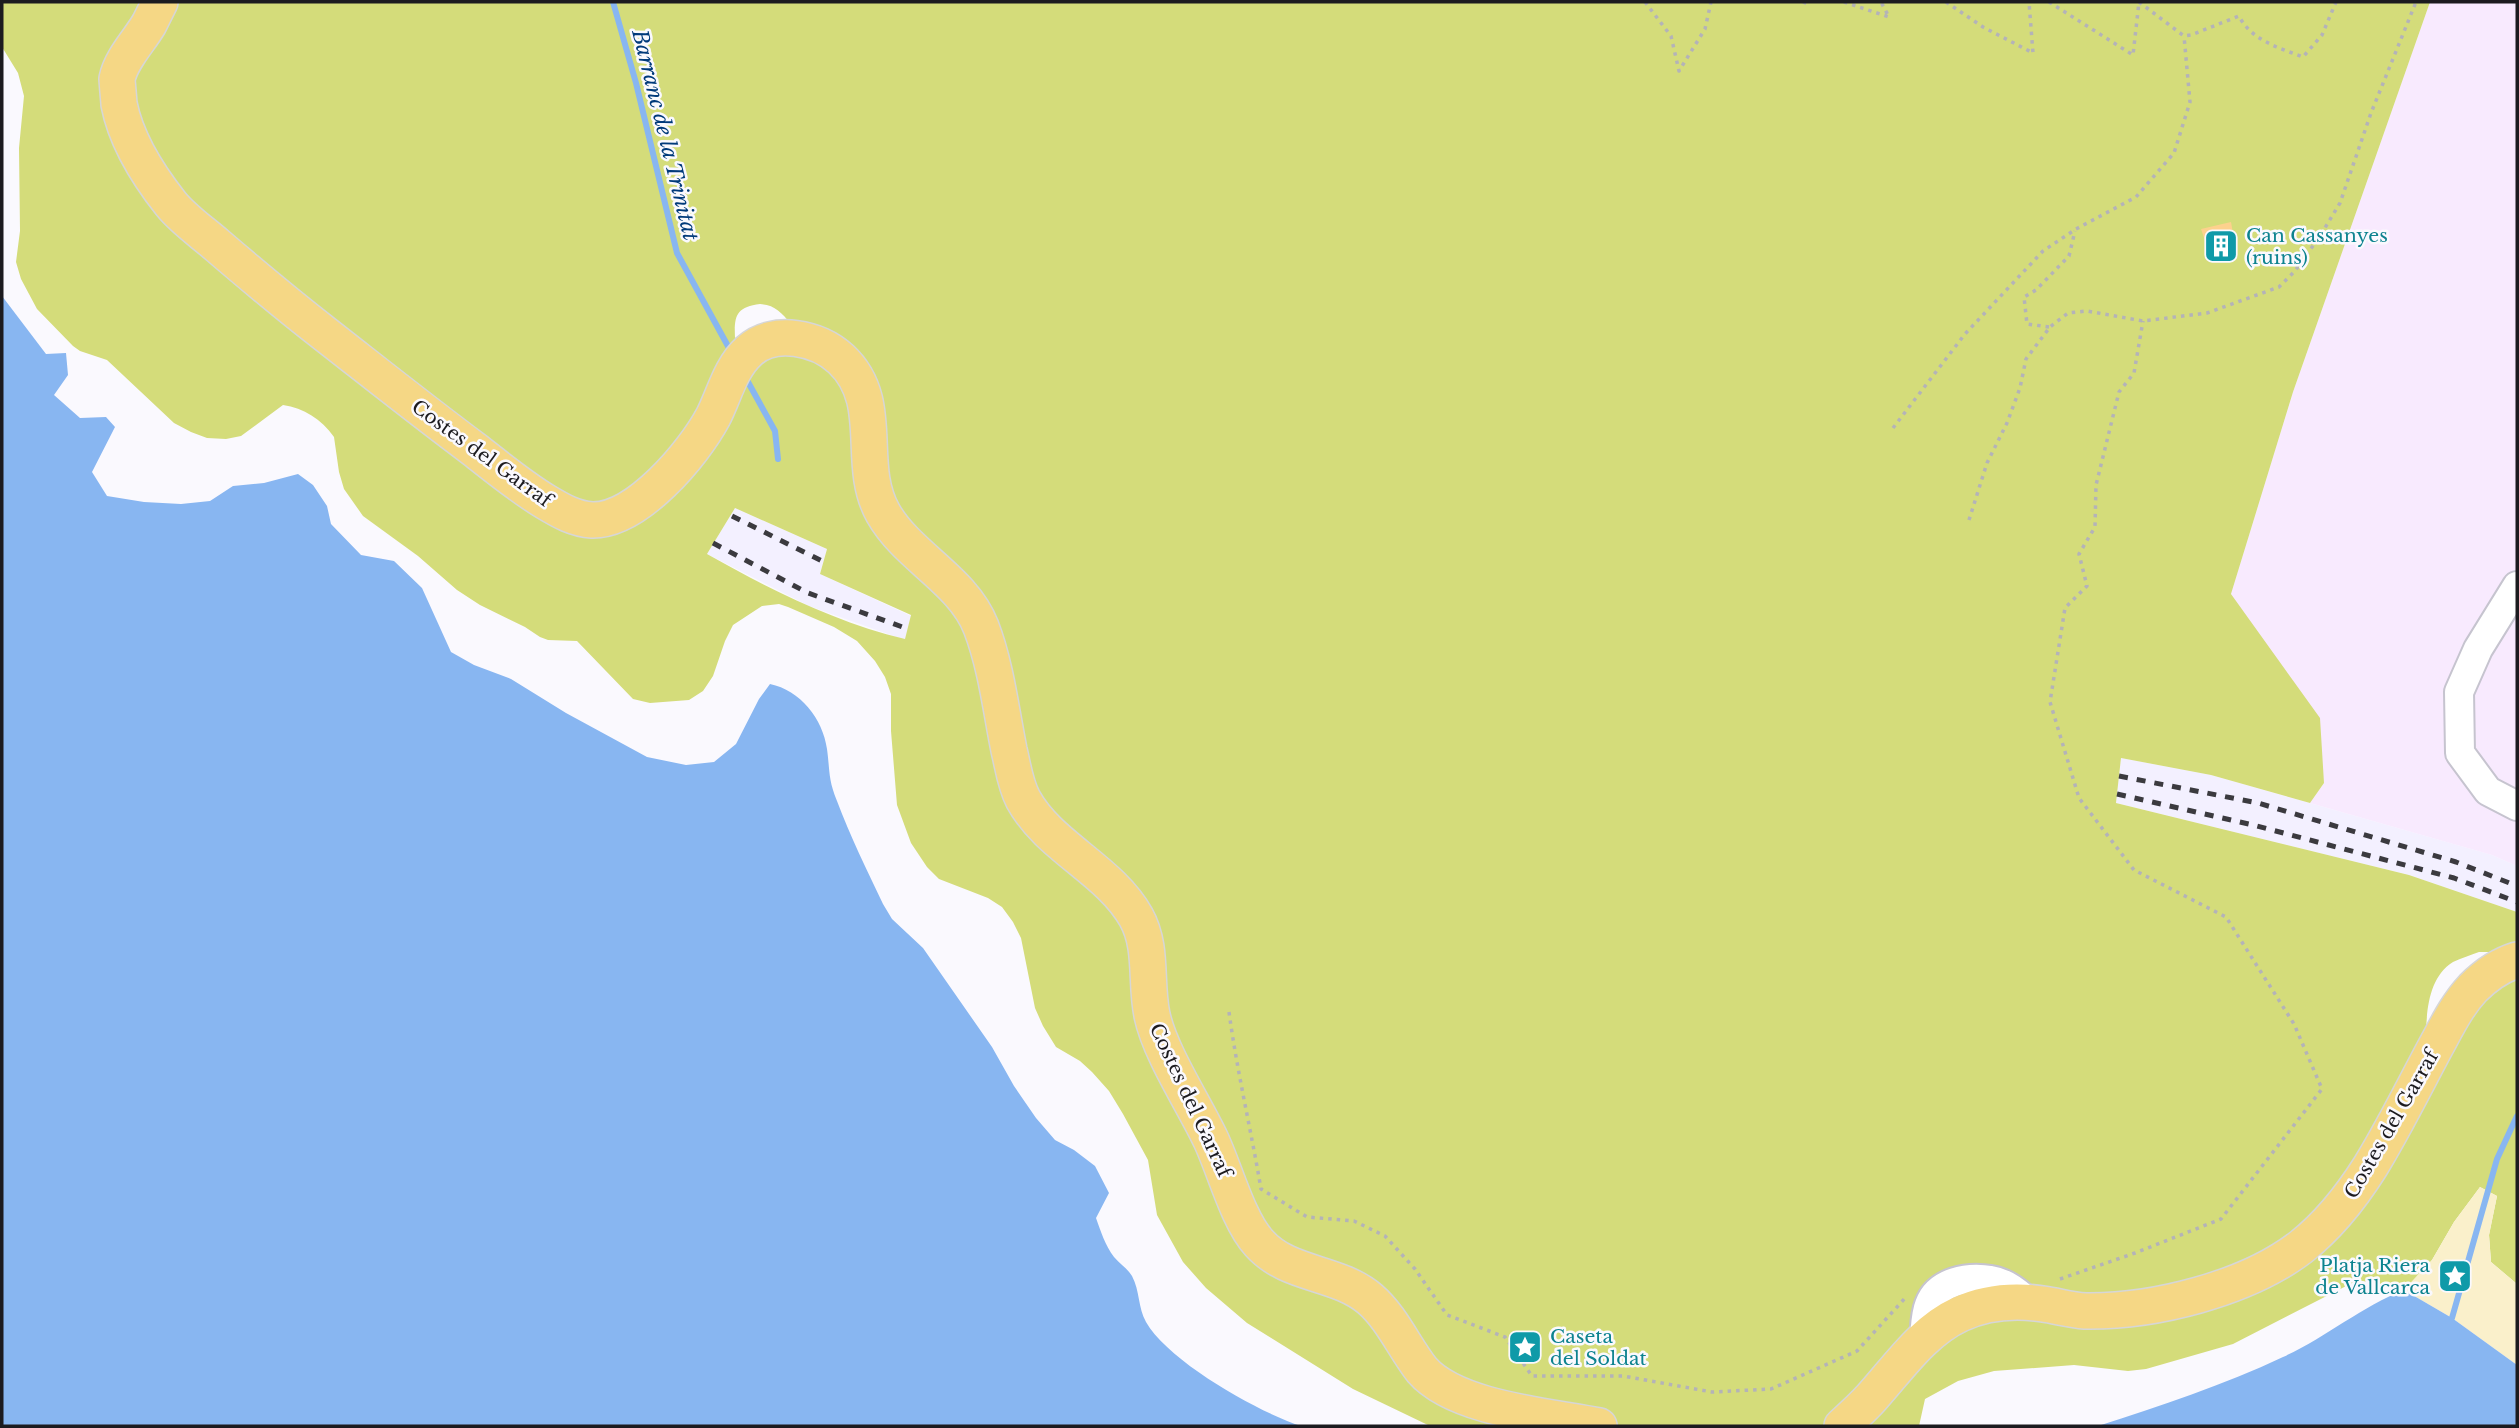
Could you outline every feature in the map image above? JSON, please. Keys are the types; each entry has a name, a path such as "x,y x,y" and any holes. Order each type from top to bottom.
{"main road":[{"name":"Costes del Garraf","path":"160,2 117,80 119,106 129,136 148,171 175,209 286,303 421,409 538,498 565,513 583,519 611,518 626,511 659,485 688,454 712,419 731,377 748,352 767,340 785,338 827,347 849,366 863,389 869,417 870,465 876,495 885,516 969,605 980,626 1023,800 1049,832 1130,906 1141,926 1147,944 1151,1009 1157,1031 1213,1144 1253,1237 1284,1262 1348,1283 1364,1294 1379,1307 1426,1374 1459,1397 1599,1426"},
{"name":"Costes del Garraf","path":"1842,1426 1870,1400 1924,1338 1943,1323 1979,1306 2013,1302 2085,1311 2151,1306 2199,1295 2238,1280 2270,1266 2298,1249 2330,1220 2369,1168 2459,1005 2484,978 2517,960"}],"lane":[{"path":"2517,586 2478,649 2459,692 2460,753 2488,791 2517,806"}],"path":[{"path":"1645,2 1671,36 1679,71 1705,29 1711,2"},
{"path":"1844,2 1889,17 1881,2"},
{"path":"1946,2 1983,27 2033,53 2029,2"},
{"path":"2049,2 2133,55 2139,2"},
{"path":"2139,2 2183,36 2191,36 2239,16 2246,29 2278,48 2303,57 2322,34 2336,2"},
{"path":"1969,520 1987,463 2007,423 2020,388 2026,359 2050,327 2068,313 2087,310 2143,321 2207,313 2279,287 2295,271 2340,203 2371,113 2416,2"},
{"path":"1894,428 1965,334 2043,251 2076,229 2136,197 2174,153 2190,102 2183,36"},
{"path":"2050,327 2027,324 2024,297 2036,289 2069,256 2076,229"},
{"path":"2059,1279 2221,1219 2322,1089 2294,1024 2226,917 2134,870 2079,799 2050,702 2065,608 2087,586 2079,554 2095,527 2096,485 2119,392 2134,373 2143,321"},
{"path":"1229,1012 1237,1071 1261,1189 1307,1217 1354,1220 1385,1236 1415,1269 1447,1315 1505,1337 1532,1377 1623,1376 1712,1392 1771,1389 1857,1351 1914,1290"}],"shaded area":[{"path":"2430,2 2517,2 2517,866 2492,855 2310,803 2324,783 2231,594 2293,392"},
{"path":"735,508 827,549 820,574 911,616 905,640 809,606 707,554"},
{"path":"2121,758 2211,775 2492,855 2517,866 2517,912 2409,875 2116,803"}],"green space":[{"path":"2,2 2430,2 2293,392 2231,594 2320,718 2324,783 2310,803 2211,775 2121,758 2116,803 2409,875 2517,912 2517,1284 2491,1262 2489,1235 2497,1196 2480,1187 2454,1222 2432,1260 2404,1290 2358,1280 2233,1344 2146,1369 2128,1371 2074,1365 1994,1371 1958,1381 1925,1399 1919,1426 1430,1426 1353,1389 1247,1323 1206,1288 1183,1262 1157,1215 1148,1160 1123,1114 1109,1091 1092,1072 1080,1061 1056,1047 1043,1026 1035,1008 1021,938 1013,922 1002,907 988,898 939,879 927,867 911,843 897,805 891,694 875,661 857,641 834,627 788,607 779,604 762,606 733,625 713,676 703,691 689,700 650,703 633,699 577,641 548,640 480,605 363,516 344,489 334,437 312,415 283,405 241,436 226,439 207,438 174,423 107,360 73,346 37,309 21,279 16,262 20,231 19,148 24,96 18,73 2,47","holes":["752,305 774,308 791,324 750,329 735,338 738,314","735,508 827,549 820,574 911,615 905,639 828,614 754,580 707,554","2479,952 2514,952 2426,1043 2428,1010 2433,988 2444,969 2453,962","2003,1273 2038,1287 1916,1319 1952,1275"]}],"sand":[{"name":"Platja Riera de Vallcarca","path":"2480,1187 2497,1196 2489,1235 2491,1262 2517,1284 2517,1365 2452,1318 2404,1290 2432,1260 2454,1222"}],"water":[{"path":"2,296 46,354 66,353 68,375 54,395 80,418 106,417 115,427 92,472 107,496 181,504 210,501 233,486 264,483 298,474 313,485 327,506 331,524 361,555 394,561 422,588 451,652 474,665 511,679 566,713 647,757 686,765 714,762 736,744 759,699 770,684 791,692 800,699 821,727 834,793 847,827 892,919 923,948 992,1047 1036,1118 1055,1140 1095,1166 1109,1193 1096,1218 1114,1257 1132,1276 1146,1322 1174,1353 1216,1384 1301,1426 2,1426"},
{"path":"2404,1290 2452,1318 2517,1365 2517,1426 2098,1426 2261,1367"}],"building":[{"name":"Can Cassanyes (ruins)","path":"2231,222 2236,251 2212,261 2201,229"}],"waterway":[{"name":"Barranc de la Trinitat","path":"613,2 636,83 677,253 729,348"},
{"name":"Barranc de la Trinitat","path":"748,382 775,431 778,459"},
{"path":"2452,1318 2497,1159 2517,1116"}],"railway":[{"path":"732,516 824,562"},
{"path":"713,543 808,593 908,629"},
{"path":"2119,776 2258,803 2456,862 2517,886"},
{"path":"2117,794 2253,825 2454,878 2517,902"}],"place":[{"name":"Can Cassanyes (ruins)","path":"2221,246"},
{"name":"Platja Riera de Vallcarca","path":"2455,1276"},
{"name":"Caseta del Soldat","path":"1525,1347"}]}
